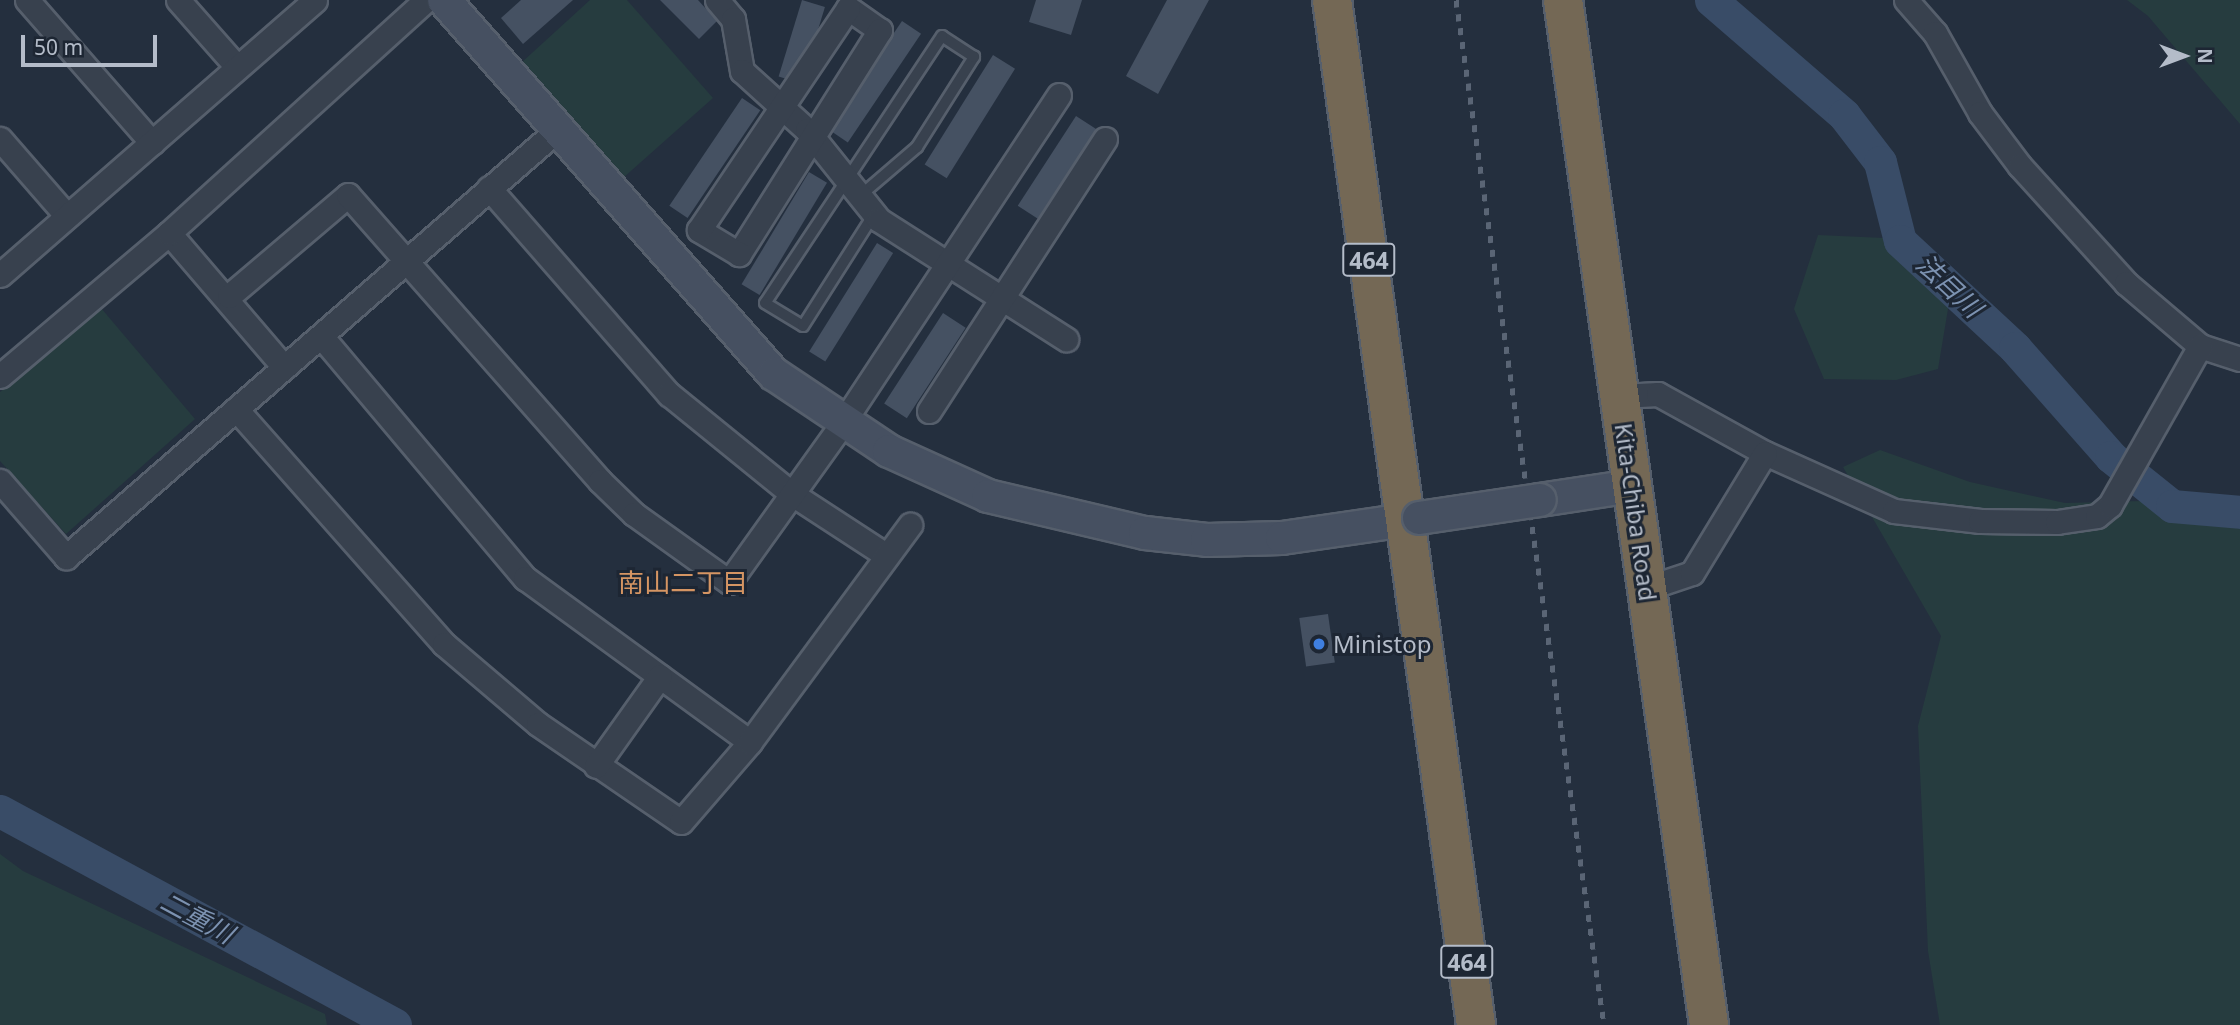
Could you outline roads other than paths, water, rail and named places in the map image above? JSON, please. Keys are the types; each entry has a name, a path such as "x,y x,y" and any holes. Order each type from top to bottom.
{"highway":[{"name":"464","path":"1332,0 1412,519 1476,1025"},
{"name":"Kita-Chiba Road","path":"1563,0 1620,396 1624,487 1647,588 1709,1025"}],"street":[{"path":"27,0 152,143"},
{"path":"178,0 237,67"},
{"path":"0,275 315,0"},
{"path":"0,376 169,233 426,0"},
{"path":"444,0 728,327 775,374 842,424 988,496 1145,533 1206,540 1282,538 1624,487"},
{"path":"717,0 733,19 742,71 785,106 861,195 948,266 1066,339"},
{"path":"1906,0 1935,33 1980,113 2020,166 2126,283 2200,346 2240,359"},
{"path":"848,8 880,30 814,138 739,254 699,230 785,106 848,8"},
{"path":"229,296 348,195 600,481 634,514 729,582 842,424 1059,95"},
{"path":"0,481 66,556 556,131"},
{"path":"0,139 67,216"},
{"path":"929,411 1105,139"},
{"path":"489,188 668,394 792,494 887,556"},
{"path":"169,233 229,296 284,367"},
{"path":"321,336 525,578 750,742"},
{"path":"1620,396 1658,394 1765,453 1894,511 1980,521 2084,519 2110,505 2124,486 2200,346"},
{"path":"236,409 444,644 596,766 681,822 750,742 910,525"},
{"path":"1647,588 1692,573 1765,453"},
{"path":"596,766 660,676"}],"lane":[{"path":"861,195 803,326 765,303 861,195 917,147 974,57 942,36 861,195"}],"waterway":[{"name":"法目川","path":"1711,0 1844,115 1880,162 1900,241 2015,348 2111,457 2172,506 2240,512"},
{"name":"二重川","path":"0,811 395,1025"}],"railway":[{"path":"1456,0 1604,1025"}],"place":[{"name":"Ministop","path":"1319,644"}],"district":[{"name":"南山二丁目","path":"683,583"}]}
